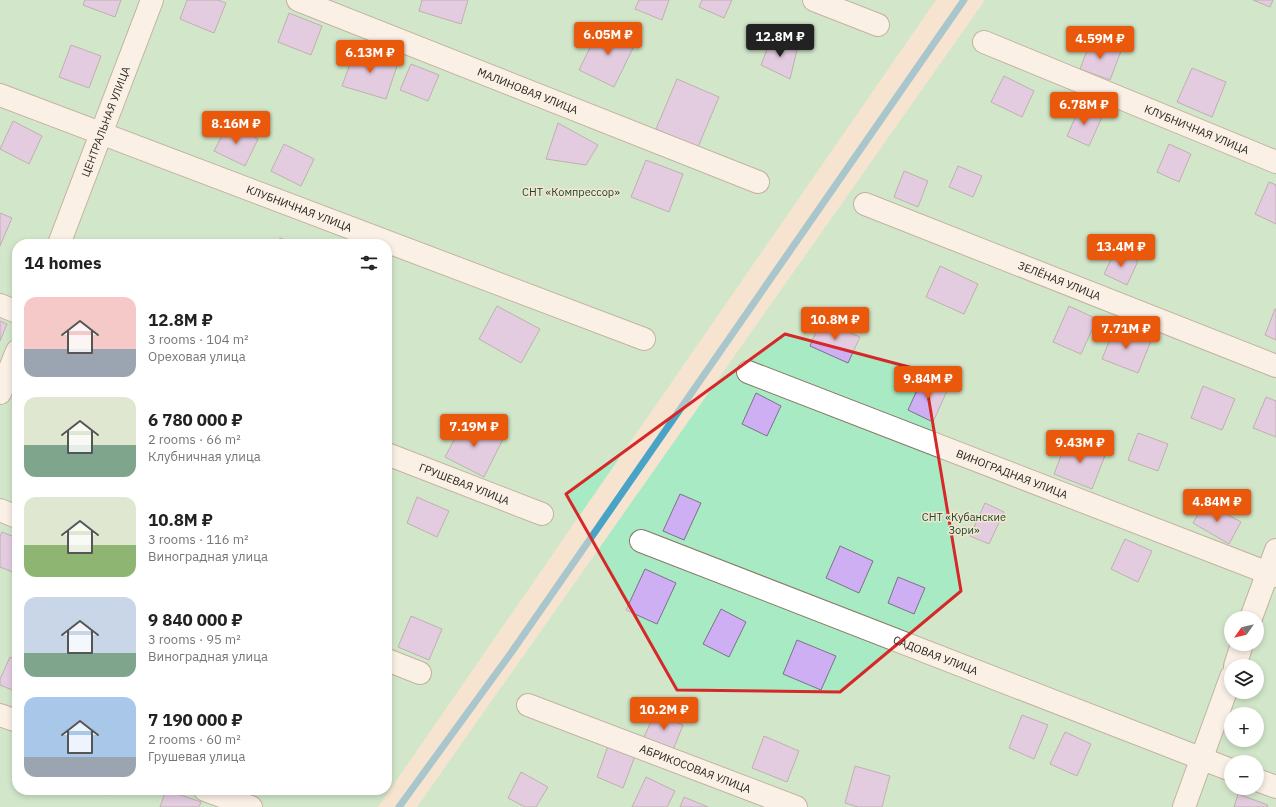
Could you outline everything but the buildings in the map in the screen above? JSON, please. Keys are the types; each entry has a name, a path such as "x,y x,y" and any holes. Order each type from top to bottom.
{"street":[{"name":"ЦЕНТРАЛЬНАЯ УЛИЦА","path":"61,239 152,0"},
{"name":"МАЛИНОВАЯ УЛИЦА","path":"298,0 758,182"},
{"path":"814,0 878,25"},
{"name":"КЛУБНИЧНАЯ УЛИЦА","path":"984,42 1276,162"},
{"name":"КЛУБНИЧНАЯ УЛИЦА","path":"0,95 381,239"},
{"name":"ЗЕЛЁНАЯ УЛИЦА","path":"865,204 1276,366"},
{"name":"КЛУБНИЧНАЯ УЛИЦА","path":"392,243 644,339"},
{"path":"0,305 12,310"},
{"path":"0,393 12,363"},
{"name":"ВИНОГРАДНАЯ УЛИЦА","path":"748,372 1272,574"},
{"name":"ГРУШЕВАЯ УЛИЦА","path":"392,456 542,514"},
{"path":"0,510 12,515"},
{"name":"САДОВАЯ УЛИЦА","path":"641,541 1224,767"},
{"path":"1254,611 1272,574 1276,550"},
{"path":"392,662 420,673"},
{"path":"1184,807 1224,697"},
{"name":"АБРИКОСОВАЯ УЛИЦА","path":"528,706 796,807"},
{"path":"0,715 12,719"},
{"path":"1264,783 1276,787"},
{"path":"219,795 251,807"}],"highlighted area":[{"path":"785,334 924,371 961,591 840,692 677,690 566,494"}],"green space":[{"name":"СНТ «Компрессор»","path":"0,0 936,0 392,787 392,239 12,239 12,795 386,795 378,807 0,807"},
{"name":"СНТ «Кубанские Зори»","path":"985,0 1276,0 1276,807 417,807"}],"waterway":[{"path":"399,807 511,653 964,0"}]}
